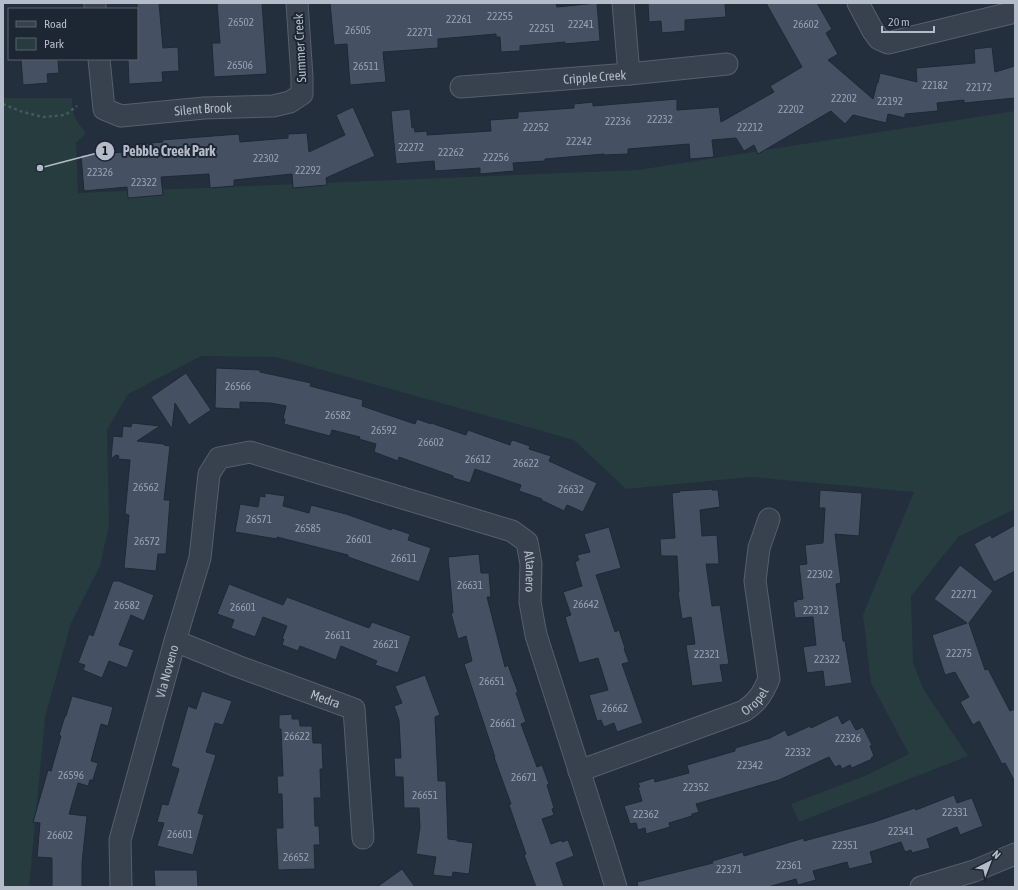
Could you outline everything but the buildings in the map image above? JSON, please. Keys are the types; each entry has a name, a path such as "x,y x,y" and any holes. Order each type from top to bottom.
{"street":[{"name":"Summer Creek","path":"297,3 302,94"},
{"path":"623,3 629,74"},
{"path":"858,3 873,31 879,39 888,43 1015,11"},
{"name":"Silent Brook","path":"99,60 104,109 121,116 204,108 274,106 290,102 302,94"},
{"name":"Cripple Creek","path":"461,87 629,74 727,64"},
{"name":"Altanero","path":"219,458 250,452 512,530 527,542 531,564 530,602 536,635 616,887"},
{"name":"Via Noveno","path":"121,887 120,840 175,641 200,558 209,474 219,458"},
{"name":"Oropel","path":"579,771 744,711 754,704 763,693 769,679 755,580 759,548 769,519"},
{"name":"Medra","path":"175,641 237,666 354,709 363,838"},
{"path":"921,887 974,871 1015,854"}],"path":[{"path":"3,104 20,111 43,117 65,115 77,106"}],"green space":[{"path":"3,98 72,98 75,117 86,133 76,143 78,193 638,170 1015,111 1015,509 958,537 911,596 913,663 924,690 968,756 799,822 791,804 867,775 909,754 871,683 863,615 914,492 750,477 626,489 574,440 276,357 201,356 128,394 107,430 109,525 100,566 71,623 45,717 29,887 3,887"}],"place":[{"name":"Pebble Creek Park","path":"40,168"}]}
